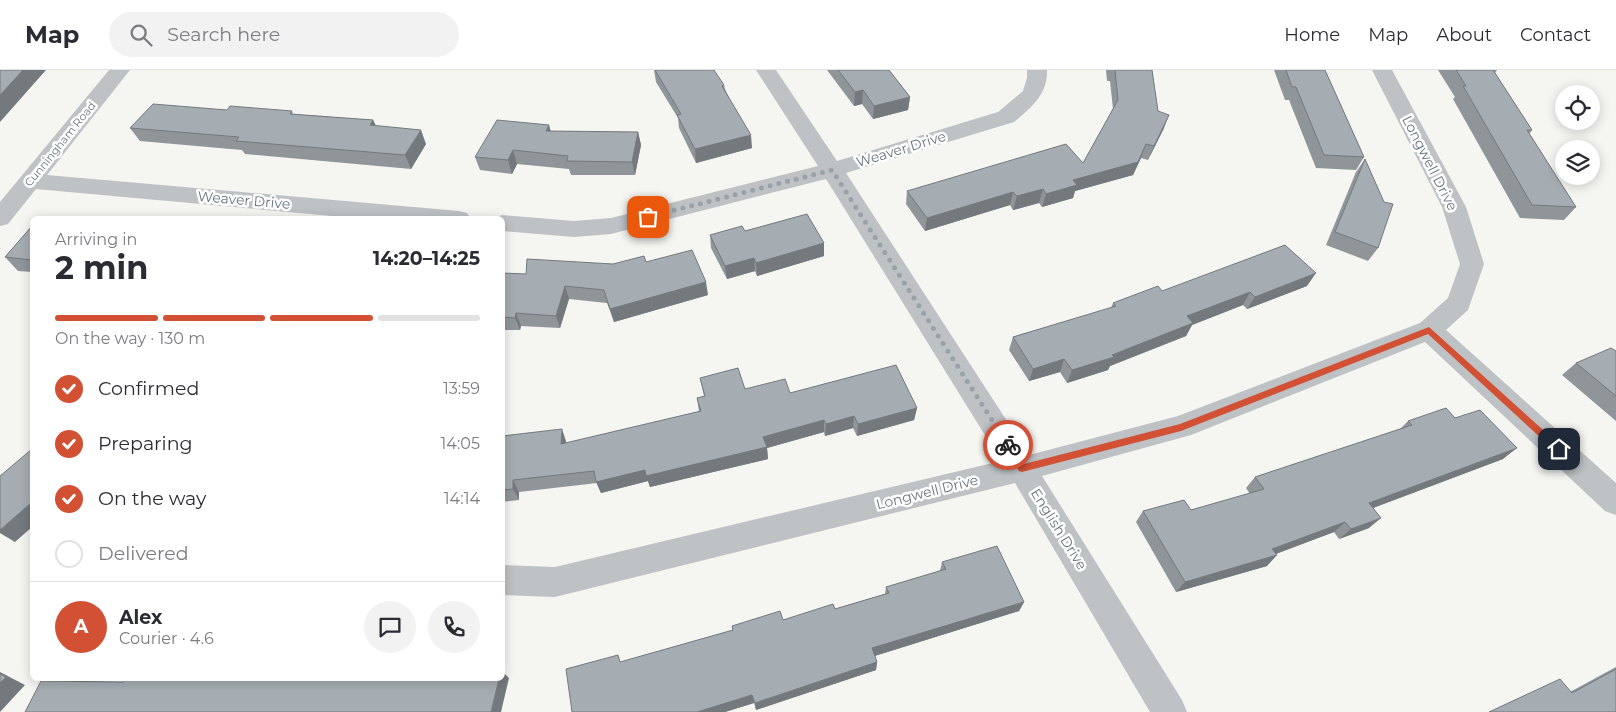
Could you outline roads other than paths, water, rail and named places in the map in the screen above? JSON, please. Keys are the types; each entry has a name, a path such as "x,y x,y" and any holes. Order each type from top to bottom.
{"street":[{"name":"Cunningham Road","path":"0,218 120,70"},
{"name":"English Drive","path":"766,70 832,170 1022,469 1163,697 1170,712"},
{"name":"Weaver Drive","path":"505,222 574,229 611,226 832,170 1006,117 1029,98 1038,76 1037,70"},
{"name":"Longwell Drive","path":"505,580 555,582 1022,469 1181,427 1429,330 1459,303 1472,264 1454,207 1382,70"},
{"name":"Weaver Drive","path":"30,181 425,216"},
{"path":"1429,330 1616,502"}]}
